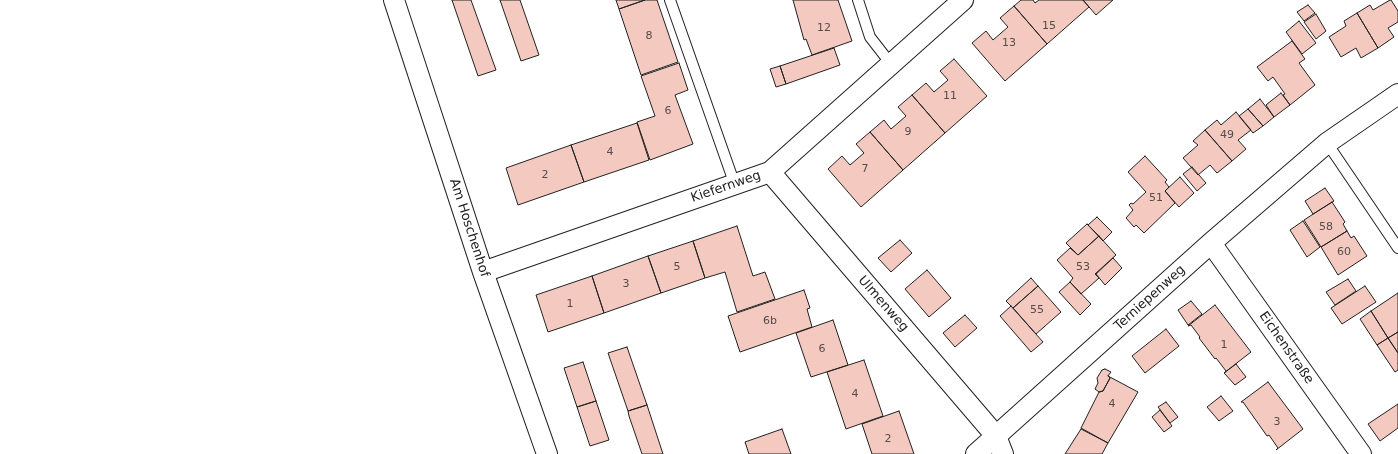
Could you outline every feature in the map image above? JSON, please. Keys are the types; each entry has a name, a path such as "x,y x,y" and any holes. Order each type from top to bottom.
{"street":[{"name":"Am Hoschenhof","path":"394,0 483,272 547,454"},
{"name":"Kiefernweg","path":"483,272 770,172 963,0"},
{"name":"Terniepenweg","path":"976,454 999,445 1211,243 1326,143 1398,94"},
{"name":"Ulmenweg","path":"770,172 999,445"},
{"name":"Eichenstraße","path":"1211,243 1360,454"}],"lane":[{"path":"670,0 735,185"},
{"path":"858,0 870,37 891,64"},
{"path":"1326,143 1398,248"}],"building":[{"path":"452,0 471,0 496,70 478,76"},
{"path":"500,0 520,0 539,55 521,61"},
{"path":"616,0 645,0 619,9"},
{"path":"645,0 657,0 678,62 641,75 619,9"},
{"path":"793,0 838,0 852,41 812,55 806,39 804,40"},
{"path":"1021,0 1033,0 1035,3 1039,0 1083,0 1089,7 1047,44 1014,6"},
{"path":"1083,0 1113,0 1096,15"},
{"path":"1390,0 1398,11 1398,22 1388,28 1394,37 1378,48 1357,13 1370,5 1373,10"},
{"path":"1308,5 1315,13 1304,21 1297,12"},
{"path":"1014,6 1047,44 1005,81 972,43 986,31 993,40 1008,27 1000,18"},
{"path":"1357,13 1378,48 1361,58 1356,48 1341,57 1329,37 1346,26 1344,21"},
{"path":"1316,14 1326,31 1316,39 1304,22"},
{"path":"1299,21 1316,43 1302,54 1286,32"},
{"path":"1292,41 1305,59 1299,63 1315,85 1290,105 1283,95 1285,94 1273,77 1268,81 1257,67"},
{"path":"834,48 840,65 786,84 780,66"},
{"path":"954,59 987,96 945,133 912,95 926,83 934,92 948,80 940,71"},
{"path":"679,63 688,90 675,95 693,144 650,160 637,122 655,116 641,76"},
{"path":"780,66 786,84 776,87 770,69"},
{"path":"1281,93 1290,105 1274,117 1266,105"},
{"path":"912,95 945,133 903,170 870,132 884,120 891,129 906,116 898,107"},
{"path":"1260,99 1274,117 1263,126 1248,109"},
{"path":"1248,109 1263,126 1253,133 1239,116"},
{"path":"1236,112 1251,130 1238,140 1246,149 1232,161 1205,130 1217,120 1221,125"},
{"path":"637,123 649,160 584,182 571,145"},
{"path":"1205,130 1232,161 1217,173 1210,165 1198,175 1183,158 1198,145 1193,141"},
{"path":"870,132 903,170 861,207 828,169 842,156 850,165 864,153 856,144"},
{"path":"571,145 584,182 518,205 506,168"},
{"path":"1145,156 1167,180 1165,182 1169,187 1165,191 1175,203 1144,233 1136,225 1134,227 1126,218 1133,210 1129,205 1131,203 1133,204 1146,192 1128,172"},
{"path":"1192,167 1206,183 1197,191 1183,174"},
{"path":"1180,177 1194,193 1179,207 1165,191"},
{"path":"1325,188 1334,201 1313,214 1305,201"},
{"path":"1332,202 1345,222 1343,224 1347,231 1321,247 1304,220"},
{"path":"1097,217 1112,232 1103,241 1088,225"},
{"path":"1303,221 1320,247 1307,257 1290,230"},
{"path":"1087,224 1099,236 1078,255 1066,243"},
{"path":"737,226 753,276 765,272 775,299 737,312 725,272 705,278 693,241"},
{"path":"1347,231 1351,238 1354,236 1367,256 1338,275 1321,247"},
{"path":"1099,236 1116,255 1095,274 1099,278 1081,294 1070,282 1073,278 1057,260 1070,248 1078,255"},
{"path":"900,240 912,253 891,272 878,258"},
{"path":"693,241 705,278 661,293 648,256"},
{"path":"648,256 661,293 604,313 592,276"},
{"path":"1113,258 1122,268 1105,285 1096,274"},
{"path":"927,270 951,298 929,317 905,289"},
{"path":"592,276 604,313 548,332 536,295"},
{"path":"1031,278 1038,286 1013,308 1006,301"},
{"path":"1348,279 1356,291 1335,305 1326,292"},
{"path":"1070,282 1091,304 1080,315 1059,292"},
{"path":"1038,286 1061,312 1036,334 1013,308"},
{"path":"1365,286 1376,302 1342,324 1331,308"},
{"path":"804,290 810,308 807,309 812,327 740,352 728,316"},
{"path":"1398,293 1398,332 1388,338 1371,311"},
{"path":"1191,301 1202,314 1188,325 1178,310"},
{"path":"1215,305 1251,352 1224,373 1226,371 1199,338 1200,337 1191,325 1188,326"},
{"path":"1011,306 1043,342 1031,352 1000,316"},
{"path":"1371,311 1388,338 1377,345 1360,319"},
{"path":"965,315 977,328 955,347 943,333"},
{"path":"833,320 848,365 811,377 796,333"},
{"path":"1166,329 1179,346 1145,373 1132,356"},
{"path":"1398,332 1398,353 1388,338"},
{"path":"1388,338 1398,353 1398,370 1395,372 1377,345"},
{"path":"627,347 647,405 628,411 608,353"},
{"path":"864,360 883,416 846,429 827,372"},
{"path":"583,362 596,401 577,407 564,368"},
{"path":"1236,364 1246,377 1235,385 1224,373"},
{"path":"1105,369 1111,372 1108,376 1110,378 1103,391 1099,392 1095,389 1098,383 1097,378 1102,370"},
{"path":"1108,376 1138,392 1108,443 1081,428 1099,392 1103,391 1110,378"},
{"path":"1268,382 1303,429 1276,450 1278,448 1269,435 1267,436 1243,402 1241,402"},
{"path":"1221,396 1233,411 1219,421 1207,407"},
{"path":"596,401 609,440 590,446 577,407"},
{"path":"1166,402 1178,417 1170,423 1158,407"},
{"path":"1398,404 1398,428 1380,441 1368,424"},
{"path":"647,405 663,454 642,454 629,416 628,411"},
{"path":"1160,410 1172,426 1164,432 1152,417"},
{"path":"899,411 914,454 872,454 862,424"},
{"path":"782,429 791,454 749,454 745,442"},
{"path":"1081,429 1108,443 1102,454 1065,454"}]}
